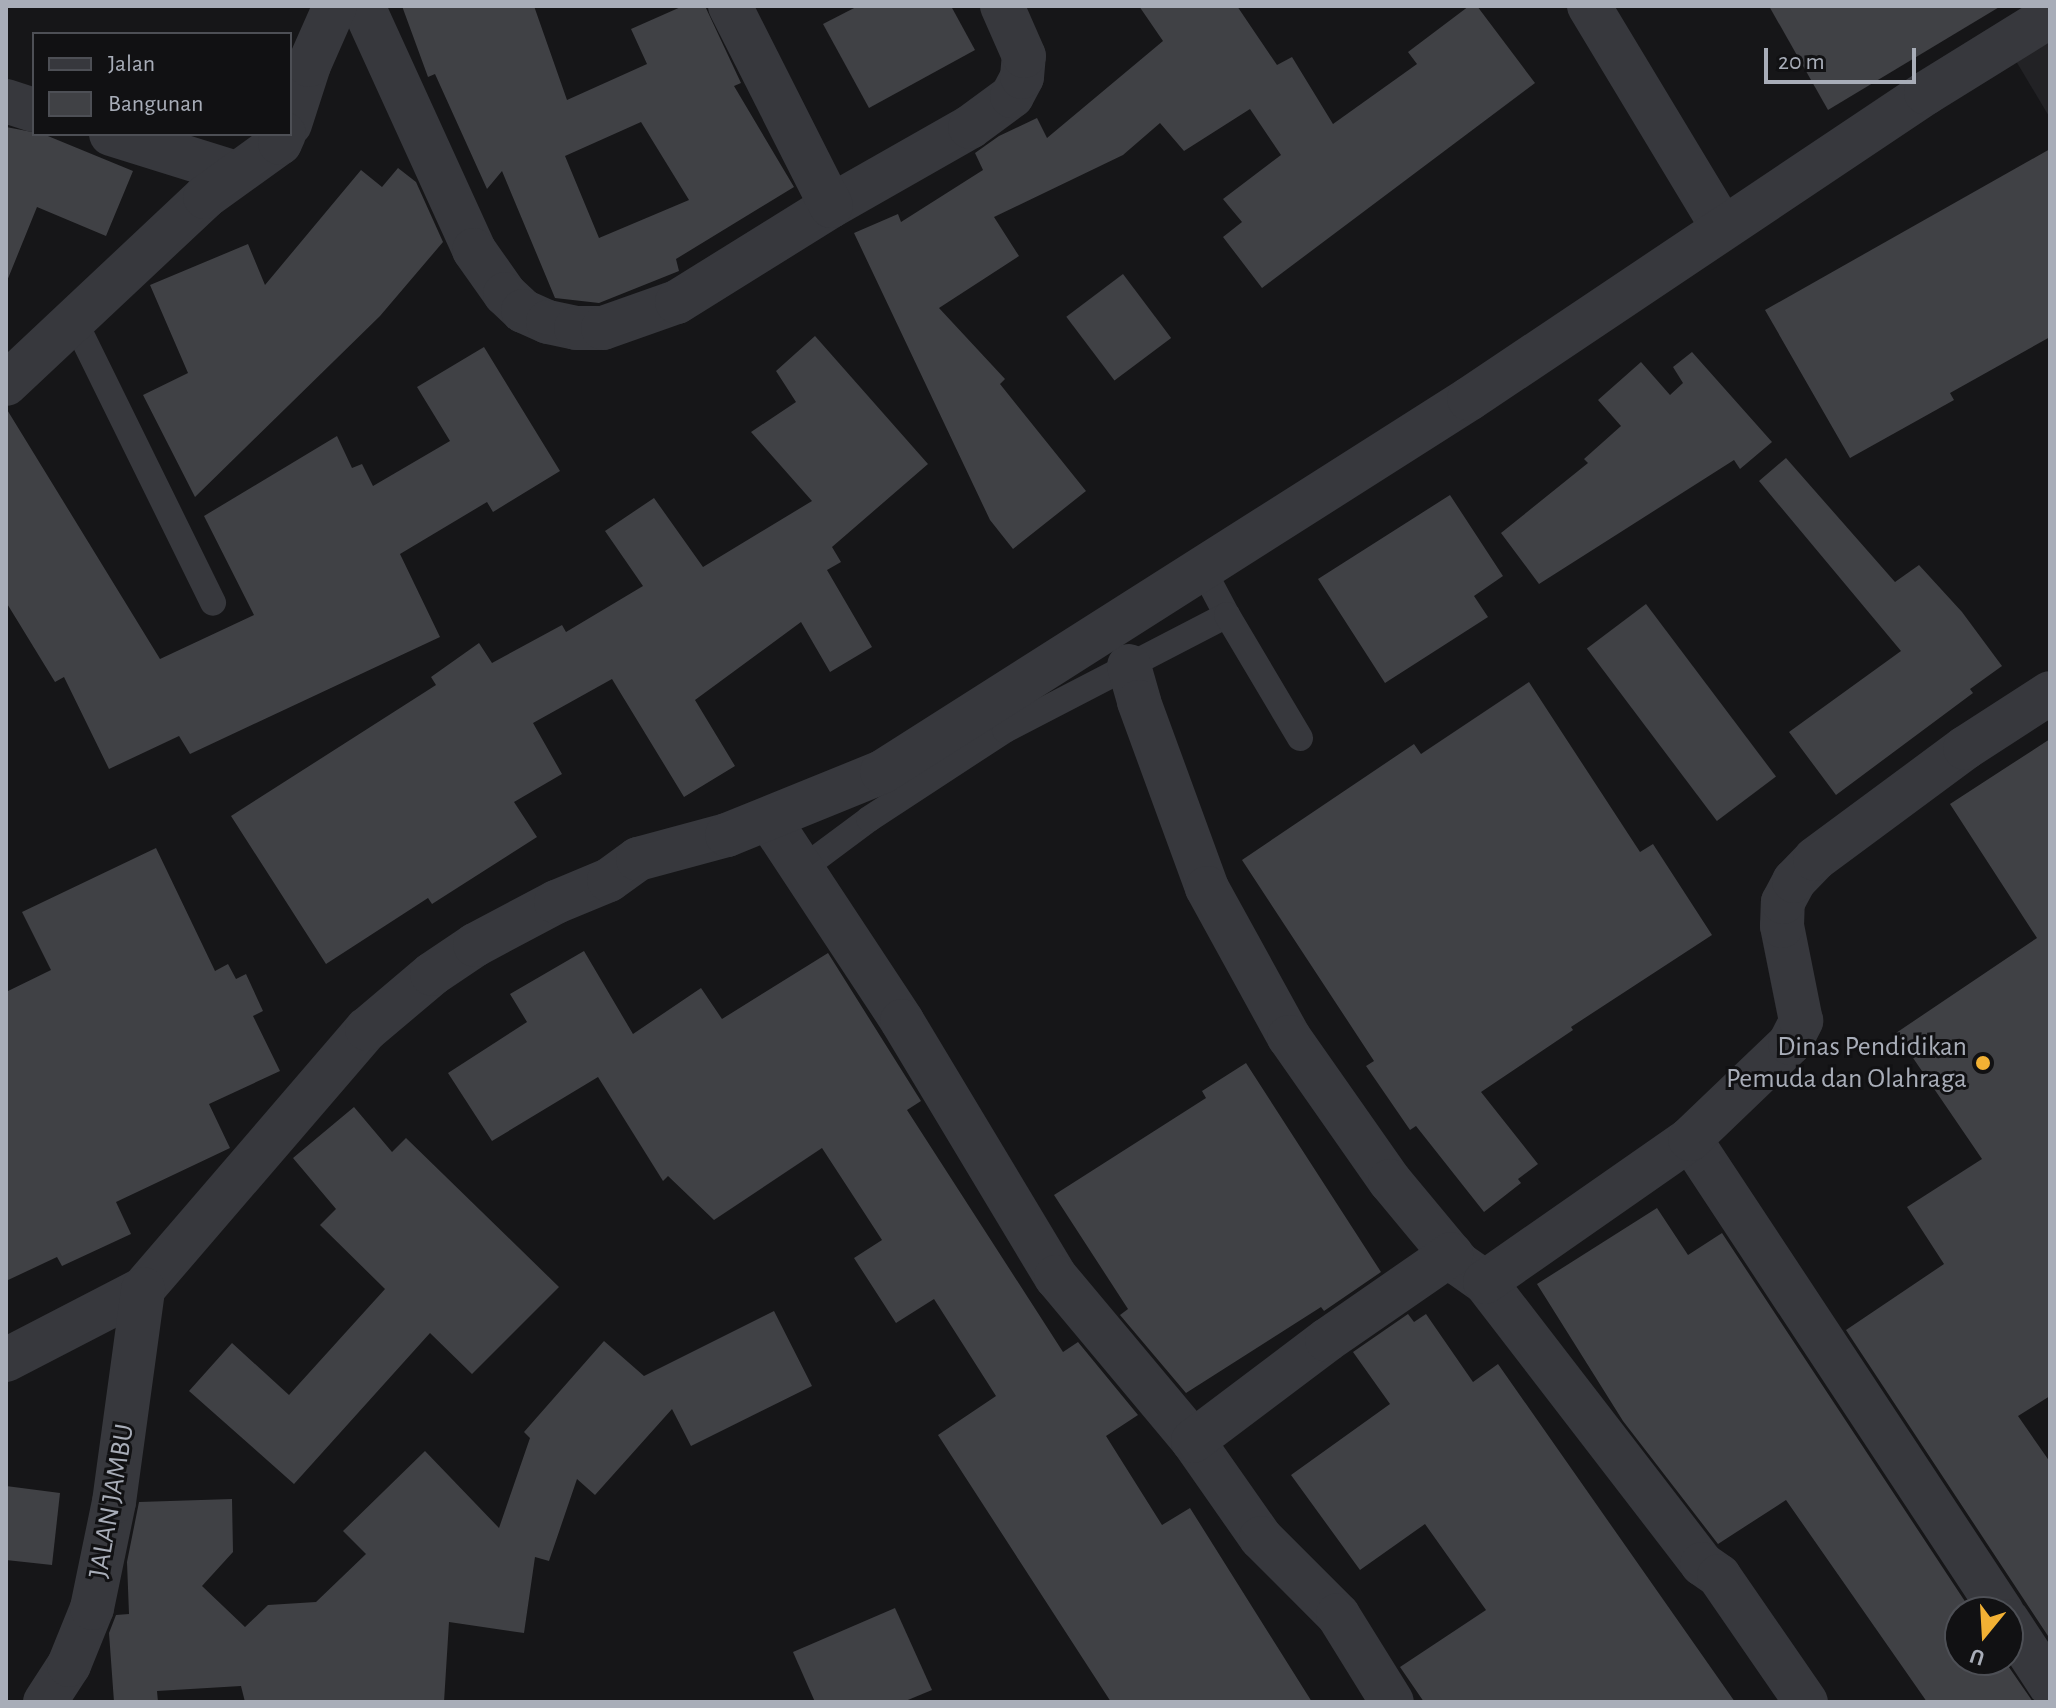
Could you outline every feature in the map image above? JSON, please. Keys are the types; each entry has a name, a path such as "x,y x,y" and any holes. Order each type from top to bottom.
{"street":[{"path":"292,118 309,65 335,6"},
{"path":"363,6 474,250 505,294 523,311 548,322 603,328 643,317 677,302 831,206 970,127 1012,96 1022,77 1024,56 1002,6"},
{"path":"730,6 831,206"},
{"path":"1589,6 1723,228"},
{"path":"6,1360 143,1289 367,1029 432,974 475,945 556,902 609,880 638,859 727,835 882,772 1469,399 1926,93 2050,16"},
{"path":"6,101 32,109"},
{"path":"117,136 236,173"},
{"path":"6,384 205,197 280,143 283,136"},
{"path":"1129,666 1139,702 1207,888 1289,1037 1390,1181 1451,1254 1485,1282 1702,1564 1719,1576 1806,1702"},
{"path":"1485,1282 1690,1139 1790,1043 1801,1021 1782,926 1783,902 1794,881 1815,859 1953,757 2050,693"},
{"path":"769,819 902,1021 1056,1277 1193,1441 1261,1538 1338,1615 1392,1702"},
{"path":"1690,1139 1991,1596"},
{"path":"1193,1441 1327,1340 1451,1254"},
{"name":"JALAN JAMBU","path":"45,1702 69,1665 92,1608 119,1470 143,1289"},
{"path":"2024,1645 2050,1685"}],"lane":[{"path":"74,320 213,603"},
{"path":"1202,568 1300,738"},
{"path":"802,869 869,819 1005,730 1227,615"}],"shaded area":[{"path":"2050,41 2050,118 2016,61"}],"building":[{"path":"402,6 534,6 567,100 647,64 631,29 683,6 705,6 741,83 734,86 794,187 676,259 679,271 599,303 555,298 502,171 487,189 435,74 428,77","holes":["641,122 689,200 599,238 565,156"]},
{"path":"858,6 951,6 975,50 869,108 823,24"},
{"path":"1139,6 1237,6 1277,65 1292,57 1333,124 1417,64 1408,52 1469,6 1477,6 1535,83 1262,288 1223,237 1242,222 1223,199 1281,155 1250,109 1184,151 1160,123 1123,155 994,217 1019,256 939,308 1005,379 1000,384 1086,491 1013,549 990,520 854,233 898,214 901,222 983,170 975,153 999,136 1037,118 1047,138 1163,41"},
{"path":"1769,6 2001,6 1828,110"},
{"path":"6,127 32,132 32,136 48,136 133,171 106,236 37,207 7,281"},
{"path":"2050,149 2050,337 1950,393 1954,400 1850,458 1765,310"},
{"path":"398,168 416,182 443,242 380,316 195,497 143,395 188,373 150,285 248,244 265,285 361,170 382,187"},
{"path":"1123,274 1171,338 1114,381 1066,317"},
{"path":"815,336 928,464 832,547 841,562 827,570 872,647 830,672 801,622 695,700 735,766 684,797 612,679 533,723 562,774 514,802 537,837 432,904 428,898 326,964 231,816 436,685 431,677 479,643 492,663 562,625 566,632 643,586 605,531 654,498 703,567 812,501 751,432 796,402 776,371"},
{"path":"484,347 560,471 493,512 487,502 400,554 440,637 190,754 179,736 109,769 64,677 55,682 6,602 6,408 160,659 254,615 204,516 337,436 352,468 362,464 373,486 450,441 417,387"},
{"path":"1692,352 1772,442 1740,469 1734,460 1539,584 1501,533 1588,463 1584,459 1621,426 1598,400 1641,362 1670,395 1683,383 1673,367"},
{"path":"1786,458 1895,582 1919,565 1962,612 2002,666 1970,689 1973,693 1836,795 1789,732 1901,651 1759,481"},
{"path":"1450,495 1503,576 1474,596 1488,617 1385,683 1318,579"},
{"path":"1646,604 1776,777 1717,821 1587,649"},
{"path":"1529,682 1640,852 1653,844 1712,935 1571,1027 1573,1030 1481,1092 1538,1164 1518,1179 1521,1183 1484,1212 1416,1126 1410,1130 1366,1066 1374,1061 1242,860 1414,744 1421,754"},
{"path":"2050,739 2050,1396 2018,1416 2050,1462 2050,1639 1846,1330 1944,1264 1907,1207 1982,1159 1896,1033 2037,938 1950,804"},
{"path":"156,848 215,971 228,964 236,979 246,974 263,1011 253,1016 280,1071 209,1104 230,1148 116,1202 131,1234 62,1266 57,1257 6,1281 6,992 51,970 22,912"},
{"path":"584,951 633,1034 701,988 722,1019 828,953 921,1101 907,1110 1063,1352 1078,1342 1138,1415 1106,1436 1162,1525 1190,1508 1312,1702 1111,1702 938,1435 996,1396 934,1299 896,1323 854,1258 882,1240 822,1148 714,1220 668,1176 663,1181 598,1077 492,1141 448,1073 527,1022 510,994"},
{"path":"1246,1063 1381,1272 1324,1311 1321,1307 1186,1393 1120,1315 1128,1309 1054,1195 1206,1098 1202,1091"},
{"path":"354,1107 392,1152 406,1138 559,1287 472,1374 430,1333 294,1484 189,1391 232,1343 289,1395 385,1289 320,1225 336,1209 293,1158"},
{"path":"1657,1208 1688,1255 1722,1233 1961,1596 1944,1596 1944,1676 2015,1676 2033,1702 1927,1702 1786,1500 1718,1544 1623,1421 1537,1284"},
{"path":"774,1311 812,1386 691,1446 672,1409 595,1495 577,1479 549,1561 535,1557 524,1633 449,1622 444,1702 245,1702 241,1686 157,1691 158,1702 114,1702 109,1633 116,1615 129,1614 127,1562 139,1502 232,1499 233,1552 202,1586 245,1627 268,1605 316,1602 366,1554 343,1531 425,1451 499,1528 530,1438 524,1432 604,1341 644,1376"},
{"path":"1408,1314 1414,1322 1426,1314 1473,1382 1498,1364 1735,1702 1424,1702 1400,1667 1486,1610 1425,1524 1360,1570 1291,1475 1390,1404 1353,1352"},
{"path":"6,1486 60,1493 52,1565 6,1560"},
{"path":"895,1608 932,1690 903,1702 815,1702 793,1652"}],"place":[{"name":"Dinas Pendidikan Pemuda dan Olahraga","path":"1983,1063"}]}
